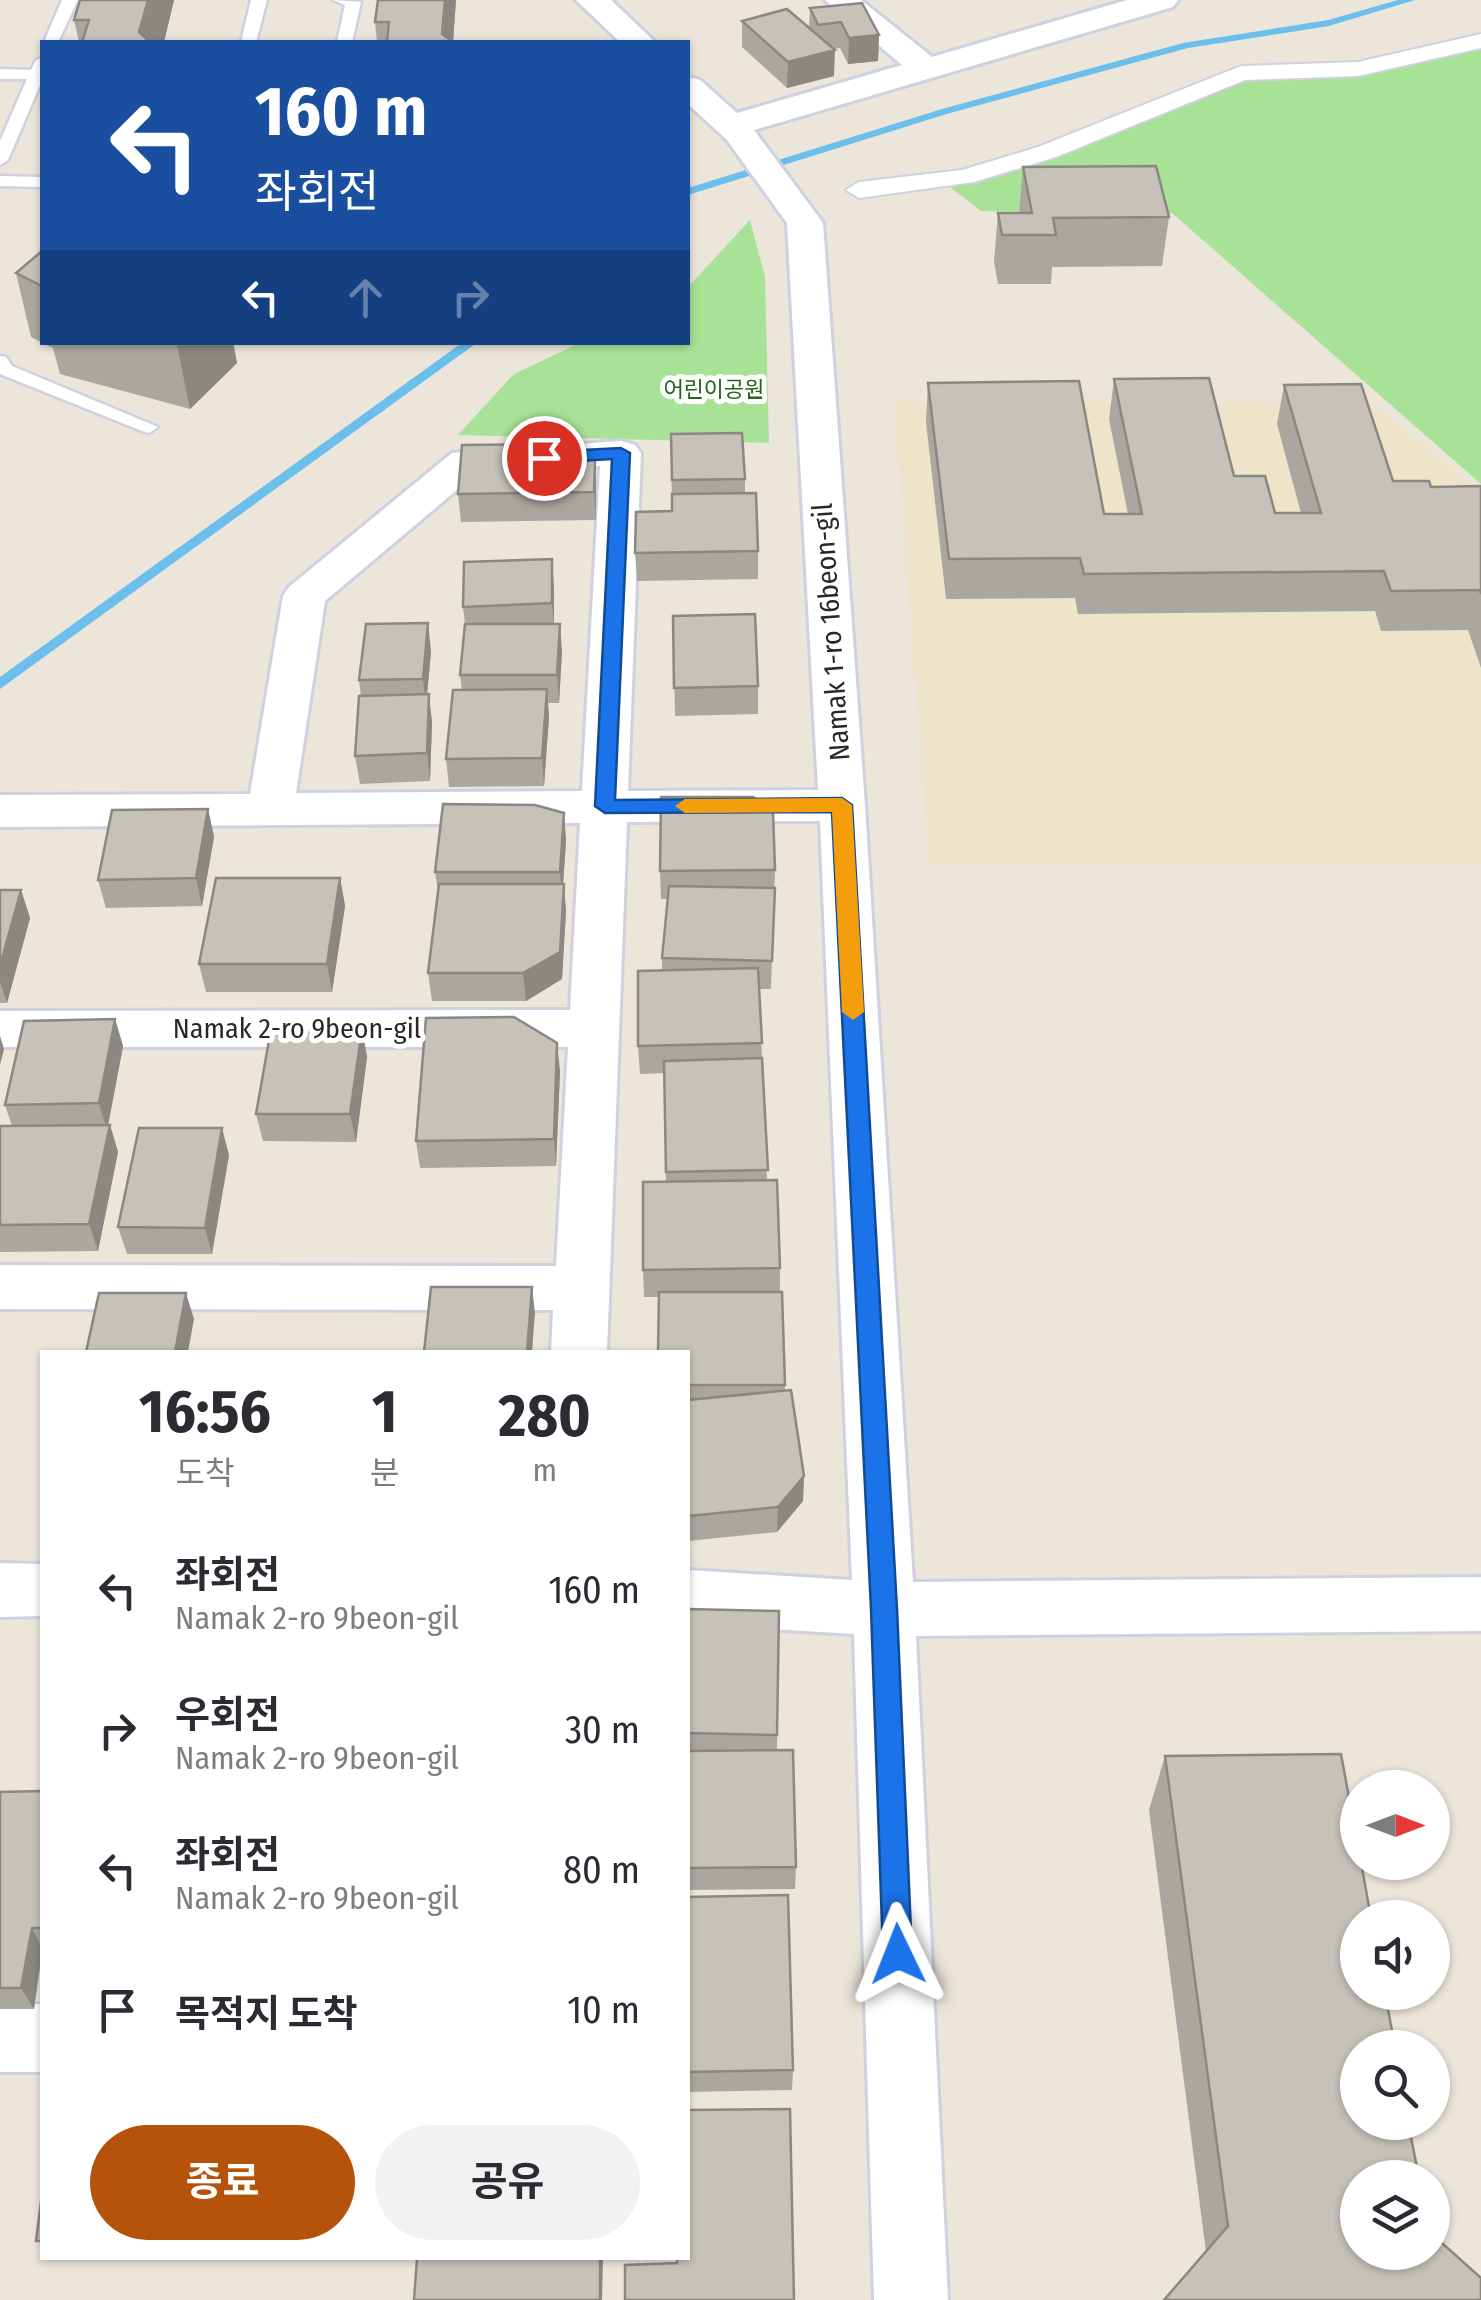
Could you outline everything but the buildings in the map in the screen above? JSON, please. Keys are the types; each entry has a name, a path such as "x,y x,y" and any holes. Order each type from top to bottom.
{"street":[{"path":"592,0 636,40"},
{"path":"841,0 926,67"},
{"path":"690,89 734,130 926,67 1162,0"},
{"path":"859,190 964,177 1047,152 1241,72 1358,69 1481,41"},
{"name":"Namak 1-ro 16beon-gil","path":"734,130 805,222 842,805 884,1609 911,2300"},
{"path":"271,809 304,596 466,462 621,453 579,1350"},
{"path":"0,811 842,805"},
{"name":"Namak 2-ro 9beon-gil","path":"0,1029 595,1028"},
{"path":"0,1287 582,1288"},
{"path":"0,1590 40,1590"},
{"path":"690,1597 884,1609 1481,1604"},
{"path":"0,2038 40,2038"}],"lane":[{"path":"52,40 70,0"},
{"path":"248,40 258,0"},
{"path":"342,0 353,2 346,40"},
{"path":"0,74 40,69"},
{"path":"0,160 40,69"},
{"path":"0,181 40,182"},
{"path":"0,361 5,370 149,428"}],"shaded area":[{"path":"894,401 1372,403 1481,492 1481,864 929,864"}],"green space":[{"path":"1481,41 1481,484 1172,213 981,211 941,180 1047,152 1241,73 1342,70"},
{"name":"어린이공원","path":"750,220 765,277 769,443 458,435 514,374 576,345 690,345 690,285"}],"waterway":[{"path":"690,191 946,111 1187,45 1329,23 1410,0"},
{"path":"0,684 468,345"}],"slow traffic":[{"path":"685,806 842,805 853,1012"}],"route":[{"path":"544,458 621,453 605,806 842,805 898,1954"}]}
